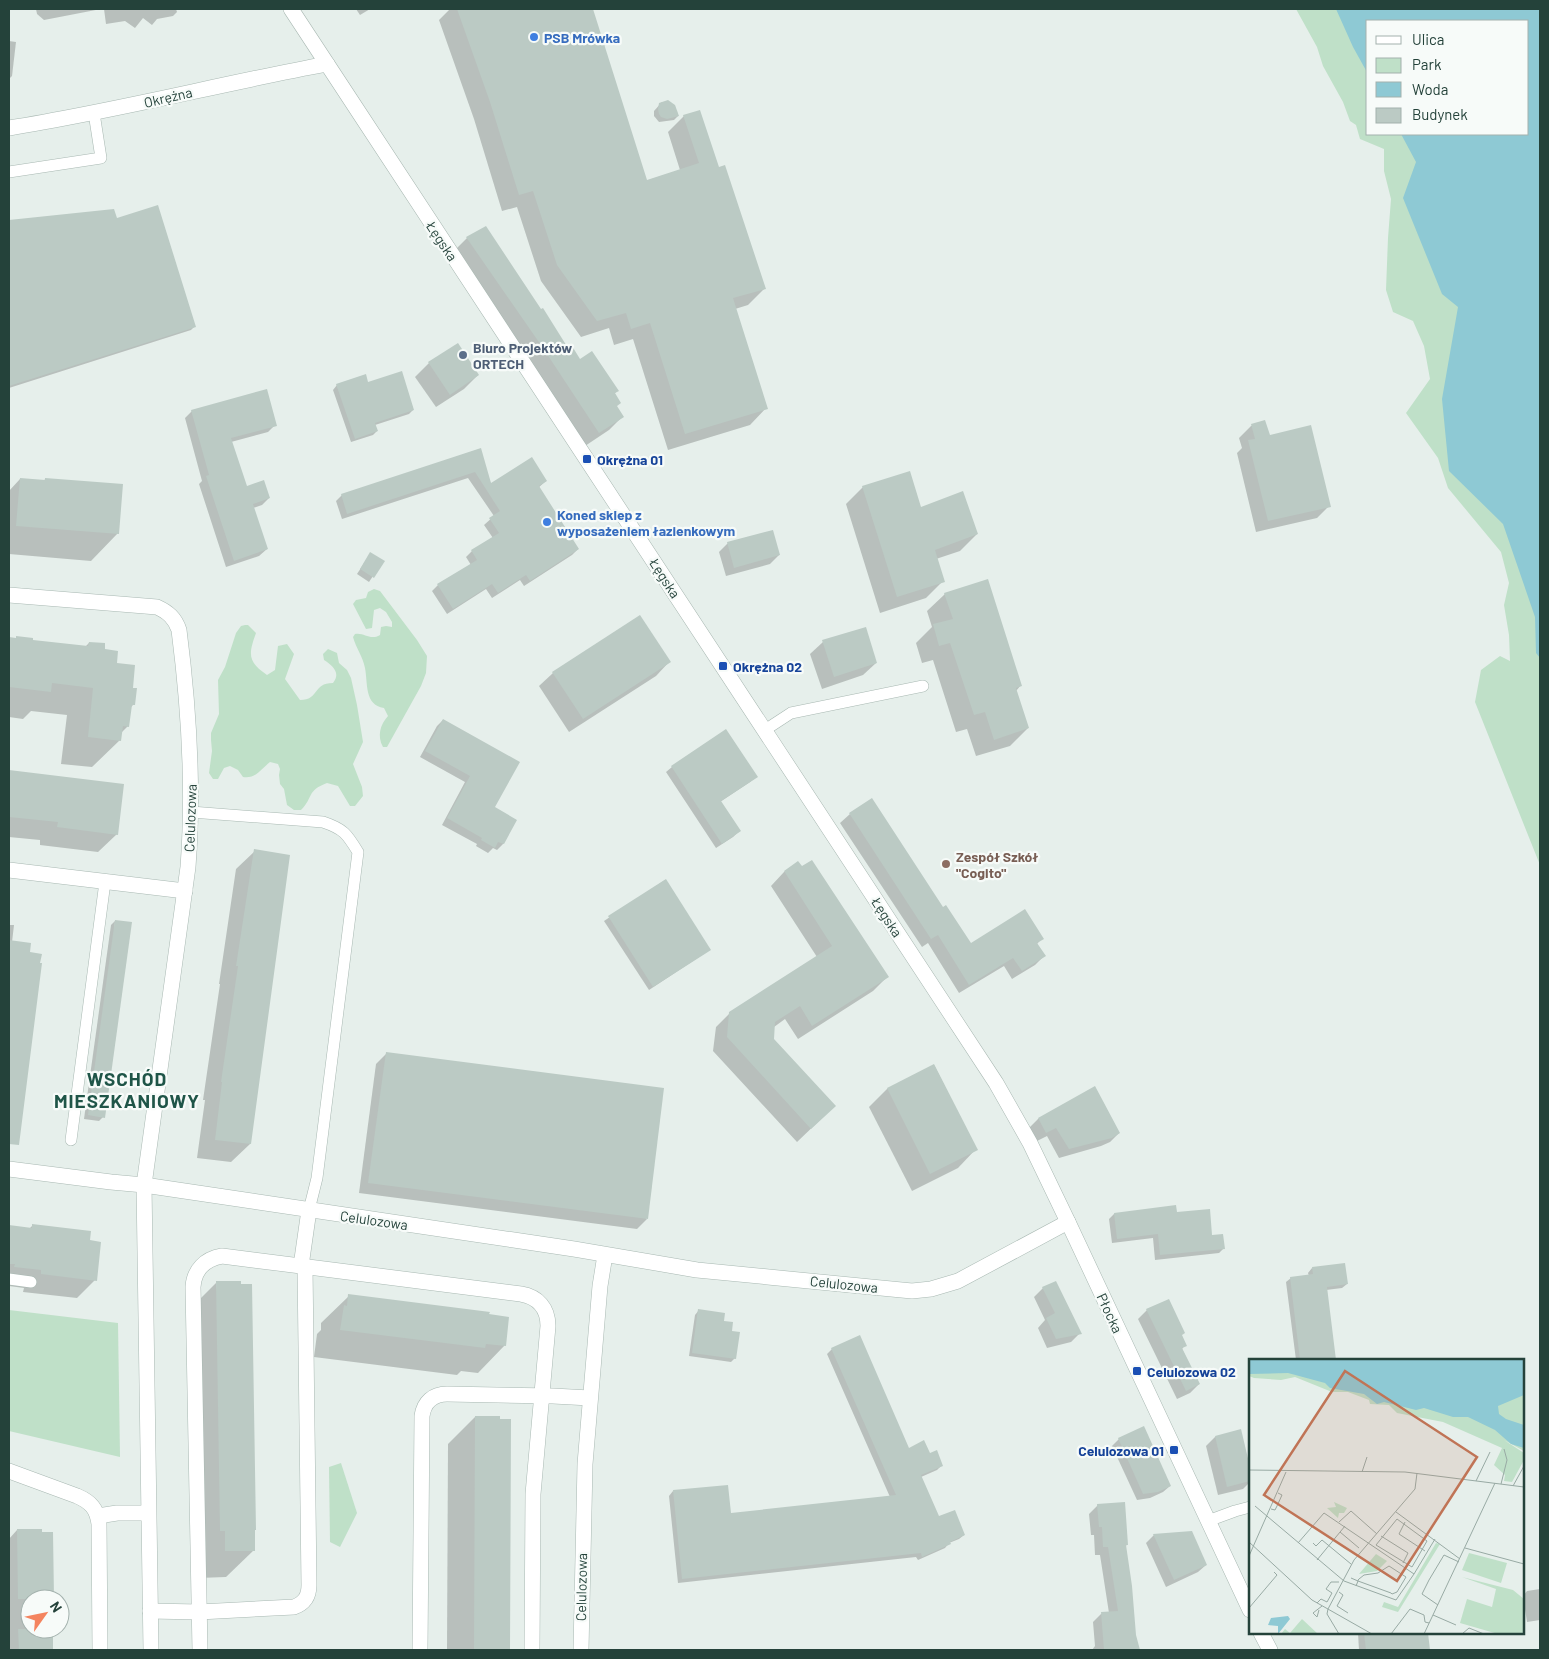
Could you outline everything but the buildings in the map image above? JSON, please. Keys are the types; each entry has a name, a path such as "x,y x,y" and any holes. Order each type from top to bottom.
{"street":[{"name":"Łęgska","path":"291,9 429,222 957,1023"},
{"name":"Okrężna","path":"9,128 94,113 267,75 327,64"},
{"name":"Celulozowa","path":"9,595 157,607 173,617 179,630 192,782 188,867 144,1185"},
{"path":"9,870 185,891"},
{"name":"Płocka","path":"957,1023 1030,1143 1249,1608"},
{"name":"Celulozowa","path":"9,1168 144,1185 697,1270 912,1291 931,1289 958,1281 1068,1222"},
{"path":"144,1185 151,1650"},
{"path":"150,1611 199,1612 294,1607 304,1601 309,1591 303,1266 309,1210"},
{"name":"Celulozowa","path":"581,1650 584,1473 600,1286 605,1255"},
{"path":"200,1650 193,1280 199,1268 215,1257 222,1256 521,1294 534,1298 545,1310 548,1319 532,1494 532,1650"},
{"path":"420,1650 423,1410 430,1400 441,1394 590,1398"},
{"path":"9,1471 86,1500 92,1505 98,1516 100,1650"},
{"path":"98,1516 117,1513 148,1513"},
{"path":"1262,1634 1270,1650"}],"lane":[{"path":"9,172 101,158 94,113"},
{"path":"765,730 792,713 923,686"},
{"path":"191,812 323,822 347,833 358,852 317,1178 309,1210"},
{"path":"71,1140 106,882"},
{"path":"9,1279 32,1282"},
{"path":"1208,1521 1249,1507"}],"green space":[{"path":"1296,9 1540,9 1540,865 1475,702 1481,670 1500,656 1510,661 1509,635 1504,605 1509,583 1501,552 1448,488 1438,458 1406,413 1430,379 1424,346 1413,321 1393,312 1386,290 1391,199 1384,171 1384,149 1360,139 1356,125 1350,121 1343,102 1323,66 1317,47"},
{"path":"374,589 380,591 427,656 426,673 421,686 387,747 383,747 380,735 381,727 388,716 384,708 373,703 370,698 364,664 353,637 355,634 358,634 376,637 380,635 381,627 392,627 392,622 386,612 380,608 374,610 372,628 366,629 353,604 356,600 366,598 368,592"},
{"path":"248,625 256,633 251,653 253,662 267,675 275,670 278,646 287,644 294,654 285,679 300,700 311,697 322,686 333,683 336,676 335,670 324,660 323,654 328,649 337,653 339,663 347,670 351,678 363,742 353,764 362,787 363,796 355,806 350,806 338,786 327,783 313,792 301,810 294,810 287,805 284,789 280,784 278,764 270,762 258,773 248,777 243,777 238,770 230,766 224,768 218,779 213,779 209,773 212,751 211,733 219,714 218,680 225,667 236,633 241,626"},
{"path":"9,1310 118,1323 120,1457 9,1431"},
{"path":"341,1463 357,1513 340,1547 330,1542 329,1467"}],"water":[{"path":"1336,9 1540,9 1540,658 1536,653 1535,617 1503,524 1449,471 1442,399 1458,307 1442,294 1403,198 1416,162 1402,135 1529,135 1529,20 1366,20 1366,70"}],"place":[{"name":"PSB Mrówka","path":"534,37"},
{"name":"Biuro Projektów ORTECH","path":"463,355"},
{"name":"Okrężna 01","path":"587,459"},
{"name":"Koned sklep z wyposażeniem łazienkowym","path":"547,522"},
{"name":"Okrężna 02","path":"723,666"},
{"name":"Zespół Szkół \"Cogito\"","path":"946,864"},
{"name":"Celulozowa 02","path":"1137,1371"},
{"name":"Celulozowa 01","path":"1174,1450"}],"district":[{"name":"WSCHÓD MIESZKANIOWY","path":"127,1089"}]}
